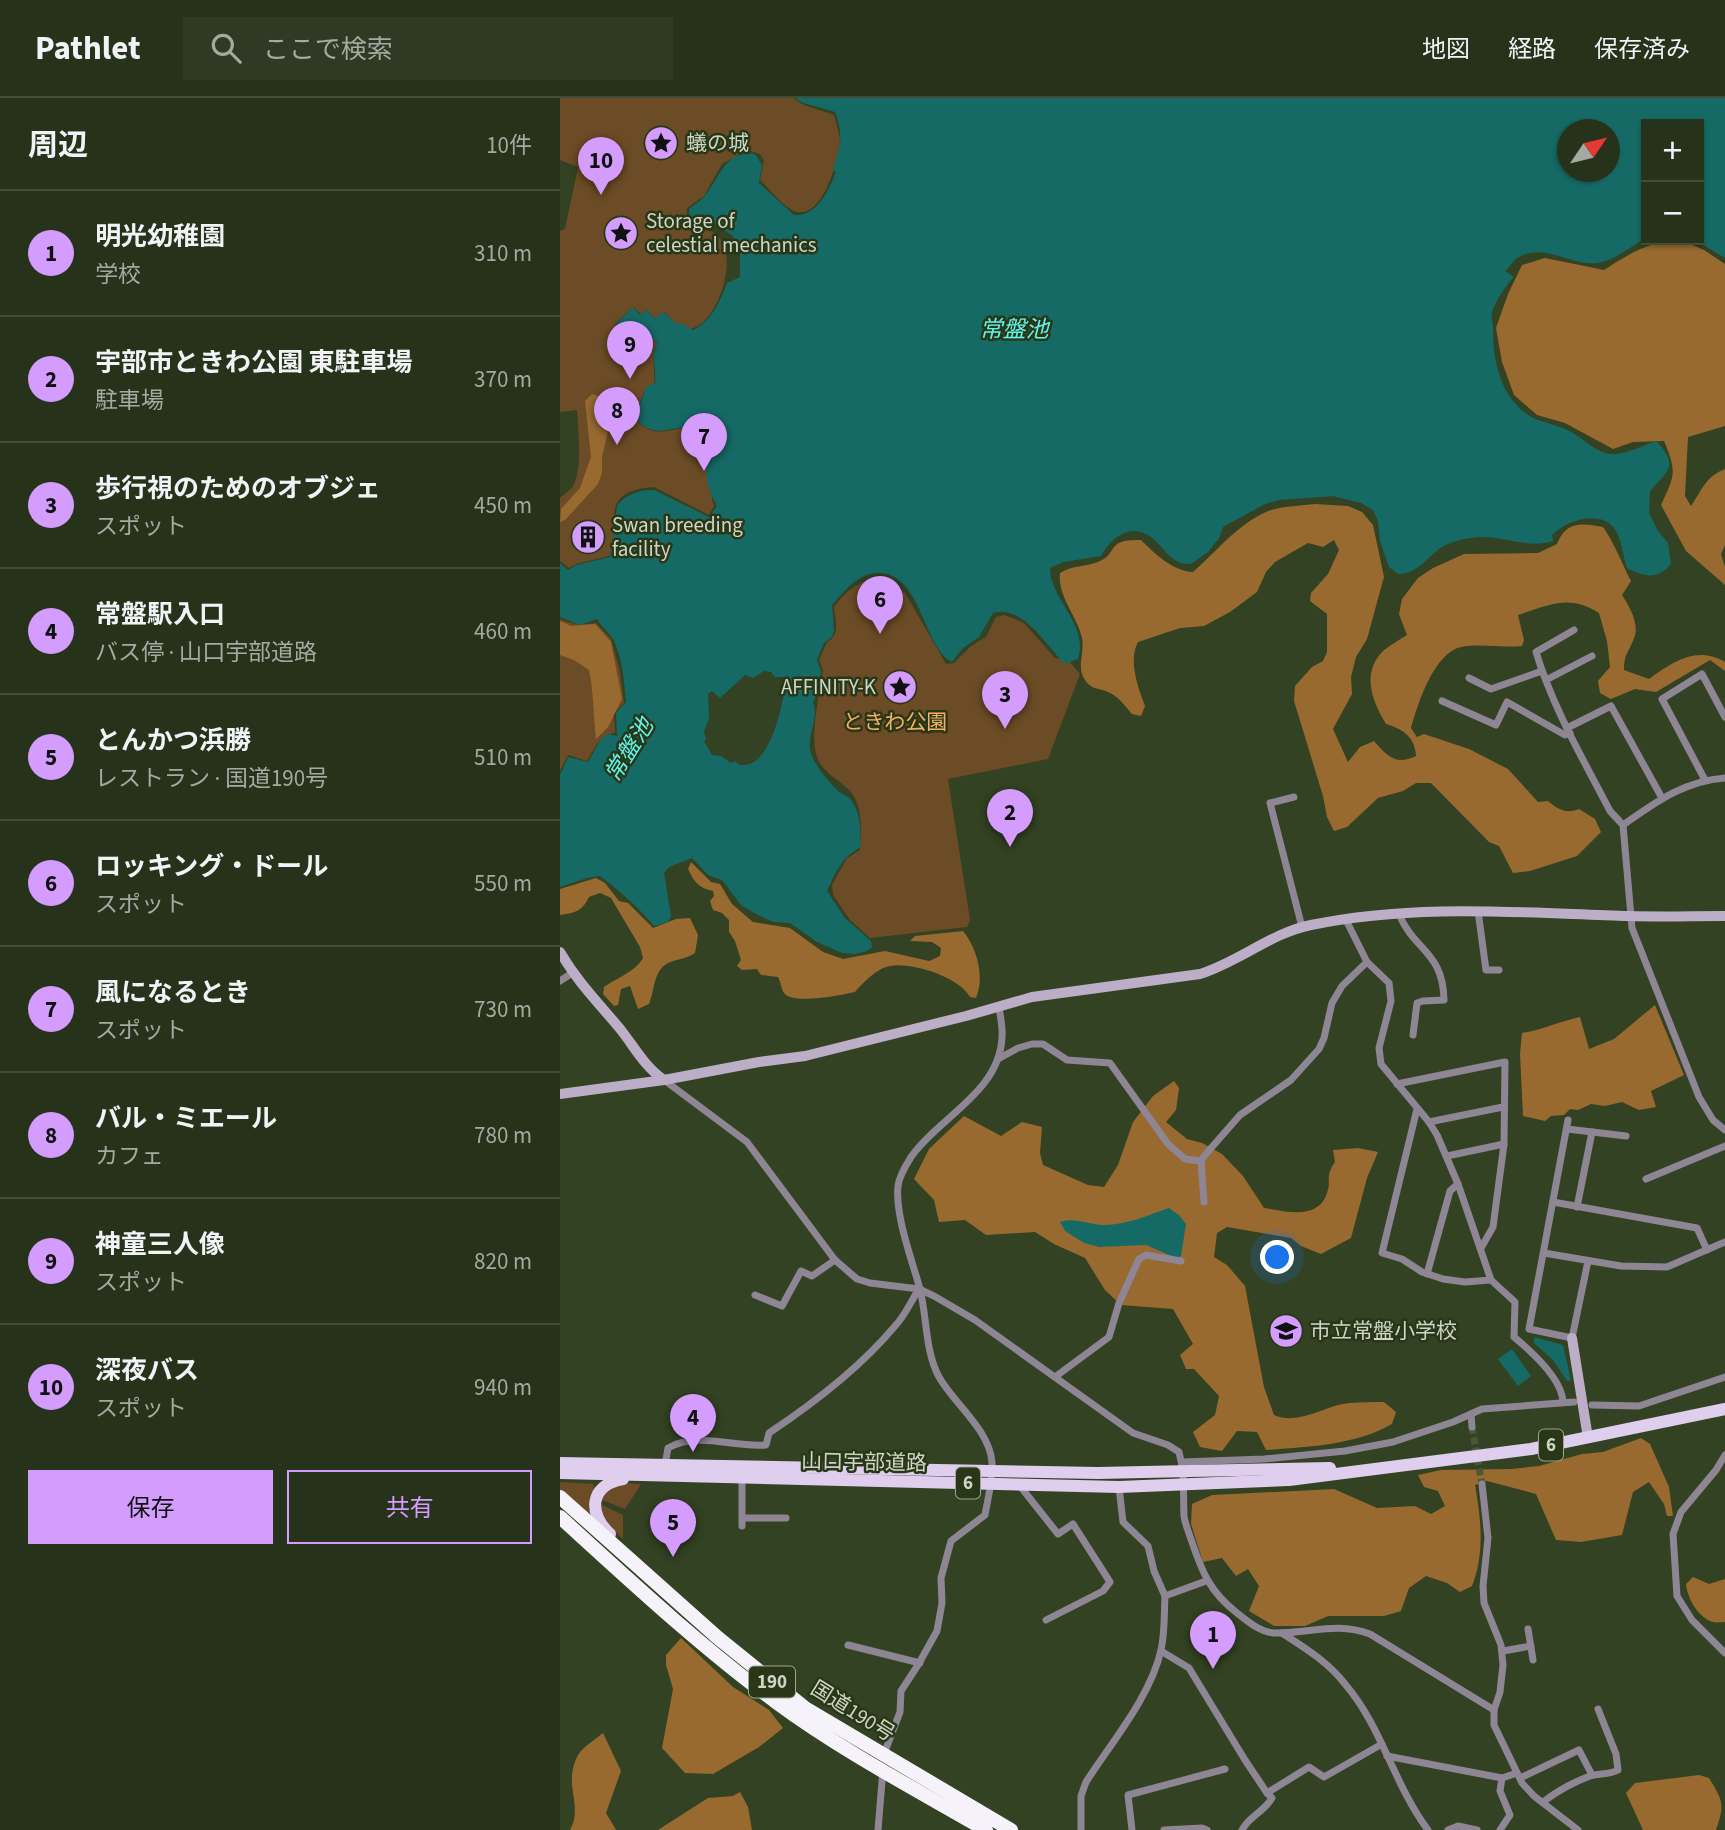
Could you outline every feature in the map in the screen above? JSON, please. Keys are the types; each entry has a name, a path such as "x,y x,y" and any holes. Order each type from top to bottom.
{"highway":[{"name":"国道190号","path":"560,1497 716,1637 778,1687 883,1762 986,1830"},
{"name":"国道190号","path":"560,1517 748,1680 806,1723 1011,1830"}],"main road":[{"name":"山口宇部道路","path":"560,1463 991,1478 1020,1485 1184,1485 1289,1480 1489,1456 1725,1409"},
{"name":"山口宇部道路","path":"560,1473 742,1479 991,1478 1183,1467 1376,1468"},
{"path":"651,1476 618,1480 606,1485 596,1497 595,1508 598,1521 641,1562 659,1585"}],"street":[{"path":"1574,630 1536,652 1569,730 1610,811 1623,825 1632,929 1699,1097 1713,1120 1725,1130"},
{"path":"1546,680 1592,656"},
{"path":"1469,678 1491,689 1542,671"},
{"path":"1705,780 1662,699 1702,674 1725,717"},
{"path":"1442,701 1496,725 1507,702 1564,735 1611,706 1662,798"},
{"path":"1623,825 1677,790 1705,780 1725,778"},
{"path":"1294,797 1270,803 1302,927"},
{"path":"1478,911 1486,970 1499,970"},
{"path":"560,1094 664,1080 805,1056 1046,994 1200,974 1220,967 1280,935 1302,927 1346,919 1478,911 1725,916"},
{"path":"1399,914 1406,928 1432,957 1444,982 1444,1000 1417,1003 1413,1035"},
{"path":"1346,919 1367,962 1389,983 1391,1001 1380,1055 1381,1064 1429,1122 1447,1156 1491,1279 1515,1302 1514,1337 1531,1351 1559,1384 1563,1402"},
{"path":"560,952 572,973 645,1063 747,1142 835,1260 857,1279 919,1289 975,1321 1133,1433 1168,1445 1179,1452 1183,1467 1185,1519 1206,1581 1225,1604 1260,1629 1271,1633 1338,1627 1353,1628 1370,1634 1493,1710"},
{"path":"1204,1202 1201,1161 1240,1115 1291,1080 1319,1049 1332,1003 1342,986 1367,962"},
{"path":"560,981 572,973"},
{"path":"878,1830 883,1762 900,1712 901,1691 937,1630 942,1602 941,1578 951,1541 985,1514 992,1463 987,1443 939,1377 935,1367 904,1233 898,1185 902,1172 916,1150 985,1082 998,1059 1002,1037 999,1006"},
{"path":"998,1059 1025,1046 1043,1044 1067,1060 1110,1063 1168,1144 1185,1159 1201,1161"},
{"path":"1397,1084 1505,1062 1504,1144 1493,1227 1481,1248"},
{"path":"1429,1122 1503,1107"},
{"path":"1417,1109 1382,1253 1402,1259 1427,1274 1465,1282 1491,1279"},
{"path":"1572,1338 1529,1329 1568,1124 1592,1132 1626,1136"},
{"path":"1577,1207 1592,1132"},
{"path":"1447,1156 1504,1144"},
{"path":"1646,1179 1725,1146"},
{"path":"1427,1274 1450,1191 1458,1184"},
{"path":"1553,1202 1697,1228 1707,1250"},
{"path":"1544,1253 1621,1266 1667,1267 1725,1242"},
{"path":"1055,1377 1109,1337 1119,1304 1139,1259 1146,1255 1181,1261"},
{"path":"755,1295 782,1306 801,1271 812,1276 835,1260"},
{"path":"1588,1261 1572,1338 1588,1438"},
{"path":"666,1465 668,1448 680,1442 704,1440 757,1446 766,1444 769,1433 802,1411 896,1326 919,1289"},
{"path":"1592,1405 1639,1406 1725,1377"},
{"path":"1183,1467 1345,1451 1393,1442 1482,1409 1574,1402"},
{"path":"1471,1414 1472,1427"},
{"path":"1725,1455 1681,1512 1673,1543 1677,1596 1692,1620 1725,1653"},
{"path":"742,1479 742,1522 786,1518"},
{"path":"1482,1484 1488,1538 1484,1603 1503,1651 1502,1681 1493,1710 1494,1725 1518,1776 1543,1802 1578,1830"},
{"path":"1020,1485 1058,1534 1073,1524 1110,1582 1103,1591 1046,1620"},
{"path":"1081,1830 1081,1796 1086,1782 1140,1700 1161,1651 1165,1596 1154,1571 1148,1546 1123,1522 1119,1487"},
{"path":"1165,1596 1206,1581"},
{"path":"1528,1629 1533,1660"},
{"path":"1282,1632 1328,1664 1346,1684 1361,1705 1410,1802 1428,1830"},
{"path":"848,1645 920,1662"},
{"path":"1503,1651 1531,1646"},
{"path":"1161,1651 1189,1668 1245,1760 1272,1798 1269,1804 1247,1820 1242,1830"},
{"path":"1543,1802 1592,1775 1611,1774 1618,1770 1616,1754 1598,1709"},
{"path":"1268,1793 1309,1766 1324,1777 1382,1744"},
{"path":"1387,1756 1502,1778 1518,1776 1579,1750 1592,1775"},
{"path":"1132,1830 1128,1795 1225,1769"},
{"path":"1500,1830 1510,1815 1500,1791 1502,1778"},
{"path":"1448,1830 1458,1826 1477,1830"},
{"path":"1164,1830 1207,1830"}],"green space":[{"path":"560,98 793,98 804,105 834,115 840,142 828,185 815,205 807,211 793,210 778,199 760,180 764,160 760,154 748,150 722,164 704,196 687,208 688,218 696,230 713,232 722,242 727,257 721,294 712,311 702,323 690,329 681,323 677,325 664,312 656,319 646,310 641,314 633,307 615,324 619,328 624,324 633,332 638,328 648,339 651,337 657,343 654,353 654,384 646,387 637,410 638,422 651,430 689,428 695,434 704,452 714,506 709,515 654,487 624,495 615,511 609,556 569,568 560,561 560,498 572,488 576,479 579,449 577,410 560,412 560,231 565,229 578,167 560,160"},
{"name":"ときわ公園","path":"885,576 905,593 946,664 954,663 971,646 986,637 996,617 1004,615 1024,623 1055,658 1069,661 1080,674 1048,759 948,779 970,920 967,927 870,938 850,920 833,895 832,885 847,858 860,850 860,817 852,794 819,762 814,737 823,670 819,660 827,642 836,631 834,607 856,586"},
{"path":"560,619 578,624 596,623 611,639 620,672 624,703 614,713 615,733 601,739 587,761 568,755 560,771"},
{"path":"560,1482 594,1484 590,1516 560,1490"},
{"path":"624,1483 641,1484 625,1509 602,1500 600,1504 623,1515 623,1539 604,1521 599,1502 608,1489"}],"shaded area":[{"path":"1650,245 1692,245 1725,264 1725,426 1688,437 1685,496 1691,506 1709,480 1725,469 1725,545 1721,554 1725,567 1725,585 1686,551 1661,505 1673,473 1664,441 1633,442 1613,449 1565,423 1537,415 1514,395 1502,362 1496,328 1522,265 1545,258 1604,270"},
{"path":"592,394 611,400 613,409 602,457 602,473 598,484 565,520 560,522 561,509 580,488 591,457 585,401"},
{"path":"1315,504 1348,506 1362,512 1373,525 1384,577 1367,639 1356,657 1351,677 1352,694 1333,729 1348,762 1360,747 1374,741 1397,760 1416,756 1411,739 1398,728 1386,724 1373,697 1371,678 1372,668 1383,651 1407,635 1399,614 1402,599 1418,578 1464,554 1538,553 1557,544 1565,531 1575,525 1603,527 1631,581 1622,595 1636,627 1624,670 1649,679 1685,658 1705,655 1725,662 1725,671 1710,660 1656,692 1635,689 1611,699 1600,693 1598,681 1610,667 1607,641 1599,613 1578,604 1559,603 1518,615 1524,640 1522,646 1476,645 1451,651 1428,680 1411,728 1417,737 1424,734 1469,749 1508,769 1538,802 1548,801 1566,811 1579,809 1595,819 1601,832 1577,856 1530,871 1513,873 1499,846 1489,842 1431,783 1416,783 1403,791 1378,798 1347,827 1334,831 1327,817 1294,701 1295,686 1312,667 1323,661 1327,652 1327,614 1310,601 1311,593 1328,574 1339,550 1334,540 1323,547 1308,543 1275,562 1266,572 1257,592 1230,612 1204,626 1180,628 1138,642 1134,665 1145,706 1141,716 1132,714 1115,696 1087,683 1082,675 1082,638 1060,581 1060,573 1098,562 1109,555 1117,544 1129,540 1141,540 1171,565 1193,572 1236,531 1256,517 1277,508"},
{"path":"560,621 571,626 595,624 611,642 622,699 608,727 596,739 589,670 560,655"},
{"path":"691,862 711,882 720,884 732,904 753,922 790,928 823,952 843,959 885,951 929,961 940,956 941,948 932,942 910,941 915,936 963,931 972,946 980,972 976,998 970,997 946,977 899,965 880,970 855,992 818,998 789,997 784,993 778,977 761,975 757,969 742,970 737,966 741,960 729,932 729,920 722,913 713,910 710,901 714,896 713,891 695,881 688,869"},
{"path":"596,878 605,883 619,901 628,903 653,928 676,919 690,918 698,935 695,953 663,966 657,976 649,1004 638,1009 630,986 621,989 618,1005 614,1006 603,994 604,987 631,971 643,958 640,947 611,898 600,893 589,897 578,910 560,915 560,889"},
{"path":"1655,1005 1684,1075 1651,1091 1656,1107 1639,1110 1622,1102 1605,1106 1591,1104 1578,1110 1570,1109 1564,1115 1551,1116 1545,1121 1523,1116 1520,1054 1522,1033 1580,1017 1589,1049 1614,1039"},
{"path":"1174,1081 1179,1088 1176,1110 1166,1122 1187,1139 1202,1143 1222,1154 1243,1176 1264,1208 1300,1212 1316,1208 1327,1193 1329,1175 1335,1162 1333,1150 1358,1148 1378,1152 1367,1178 1351,1238 1321,1254 1301,1246 1291,1238 1227,1227 1217,1233 1214,1257 1227,1265 1245,1286 1264,1387 1274,1415 1284,1418 1303,1417 1340,1405 1384,1402 1396,1412 1392,1424 1347,1441 1314,1446 1266,1450 1257,1432 1237,1431 1222,1451 1200,1447 1193,1432 1215,1415 1219,1396 1194,1369 1186,1369 1180,1355 1193,1344 1173,1309 1121,1305 1105,1290 1085,1258 1035,1232 986,1235 965,1220 939,1222 934,1200 914,1179 929,1149 964,1116 1001,1136 1022,1122 1042,1127 1040,1153 1043,1165 1088,1185 1104,1187 1118,1165 1133,1122 1153,1096"},
{"path":"1641,1438 1650,1444 1669,1487 1673,1516 1667,1516 1664,1504 1649,1482 1633,1492 1622,1535 1581,1542 1556,1540 1536,1494 1487,1481 1475,1485 1481,1536 1479,1561 1472,1586 1460,1592 1447,1583 1426,1576 1409,1588 1401,1611 1384,1616 1328,1616 1305,1626 1274,1626 1249,1611 1259,1586 1248,1569 1236,1576 1222,1558 1203,1562 1191,1524 1192,1504 1212,1495 1334,1489 1377,1508 1415,1506 1431,1514 1445,1506 1438,1491 1424,1487 1418,1475 1441,1470 1539,1466 1582,1454 1603,1452"},
{"path":"1693,1577 1709,1584 1725,1579 1725,1622 1708,1620 1694,1606 1686,1584"},
{"path":"681,1638 733,1687 769,1710 783,1728 759,1747 713,1774 685,1773 662,1748 673,1689 666,1655"},
{"path":"603,1733 621,1771 606,1813 616,1830 570,1830 575,1812 572,1785 574,1766 580,1752"},
{"path":"1699,1775 1709,1778 1720,1798 1721,1814 1716,1830 1643,1830 1626,1793 1635,1783"},
{"path":"740,1792 748,1807 752,1830 658,1830 708,1798 733,1796"}],"water":[{"name":"常盤池","path":"795,98 1725,98 1725,258 1703,245 1704,119 1641,119 1641,242 1602,262 1581,262 1548,253 1526,254 1516,259 1505,271 1514,277 1495,304 1492,315 1494,352 1499,374 1509,395 1524,412 1567,430 1605,453 1622,453 1656,441 1664,450 1668,457 1668,469 1650,491 1649,513 1668,543 1671,564 1656,575 1627,568 1616,531 1610,524 1594,518 1566,525 1552,535 1553,541 1543,543 1481,537 1457,541 1438,550 1412,571 1398,574 1389,567 1373,510 1361,503 1333,496 1279,500 1265,504 1223,527 1219,538 1208,552 1191,564 1173,559 1151,537 1136,531 1116,538 1101,556 1063,562 1050,568 1056,591 1074,623 1080,646 1078,659 1064,664 1024,620 1004,612 993,613 979,637 963,648 952,662 942,654 935,643 905,586 894,577 880,573 865,576 853,583 832,605 834,631 832,637 824,643 817,660 821,671 813,703 815,716 810,750 827,779 851,800 857,811 860,848 844,861 827,891 845,918 871,941 872,947 855,954 842,953 817,942 790,923 773,922 754,913 741,905 722,880 708,875 692,858 669,867 664,873 671,916 668,922 654,926 642,912 600,876 560,887 560,775 568,757 588,762 601,739 608,734 617,736 616,713 626,702 621,663 610,635 597,619 580,625 560,617 560,563 568,570 576,565 610,557 617,506 633,494 654,490 709,517 717,506 708,485 702,447 691,427 657,431 639,422 638,411 646,387 655,383 654,353 657,343 638,328 633,332 626,324 620,327 616,324 633,307 640,315 646,310 655,319 663,312 677,324 681,323 693,330 700,326 710,316 727,283 740,277 740,253 733,236 714,223 698,228 695,226 689,209 704,196 730,160 745,154 755,154 762,165 759,183 794,215 809,212 821,201 836,172 833,171 840,130 835,112","holes":["764,671 771,672 775,677 786,677 772,737 760,757 752,763 740,765 712,755 704,741 704,731 709,719 708,694 712,691 720,698 745,675 753,678"]},
{"path":"1169,1208 1186,1224 1181,1256 1176,1258 1146,1245 1099,1247 1084,1243 1065,1231 1060,1222 1071,1220 1113,1225"},
{"path":"1534,1337 1563,1345 1571,1380 1567,1381 1553,1360 1534,1343"},
{"path":"1512,1349 1531,1376 1518,1386 1498,1359"}],"tunnel":[{"path":"1472,1427 1482,1484"}],"place":[{"name":"蟻の城","path":"661,143"},
{"name":"深夜バス","path":"601,195"},
{"name":"Storage of celestial mechanics","path":"621,233"},
{"name":"神童三人像","path":"630,379"},
{"name":"バル・ミエール","path":"617,445"},
{"name":"風になるとき","path":"704,471"},
{"name":"Swan breeding facility","path":"588,537"},
{"name":"ロッキング・ドール","path":"880,634"},
{"name":"AFFINITY-K","path":"900,687"},
{"name":"歩行視のためのオブジェ","path":"1005,729"},
{"name":"宇部市ときわ公園 東駐車場","path":"1010,847"},
{"name":"市立常盤小学校","path":"1286,1331"},
{"name":"常盤駅入口","path":"693,1452"},
{"name":"とんかつ浜勝","path":"673,1557"},
{"name":"明光幼稚園","path":"1213,1669"}]}
